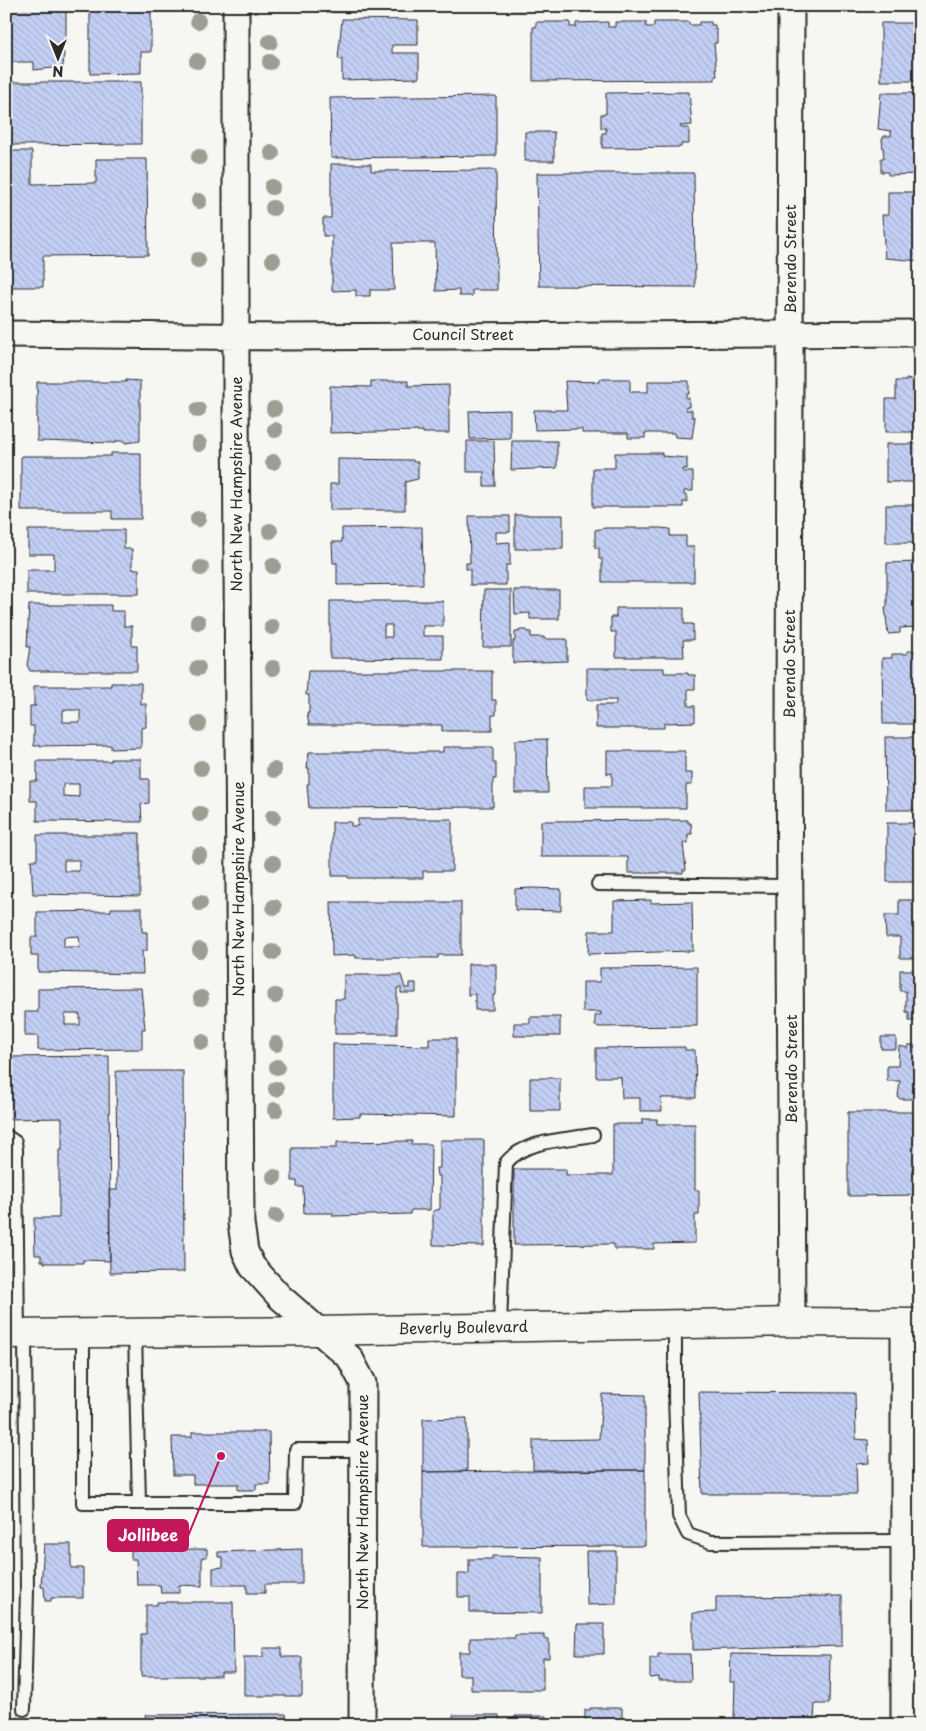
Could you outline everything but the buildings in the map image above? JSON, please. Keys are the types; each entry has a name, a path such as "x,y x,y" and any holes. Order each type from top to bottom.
{"main road":[{"name":"Beverly Boulevard","path":"16,1334 316,1331 792,1322 912,1323"}],"street":[{"name":"North New Hampshire Avenue","path":"236,6 236,336 242,1223 245,1251 252,1266 280,1297 316,1331 350,1358 363,1383 362,1725"},
{"name":"Berendo Street","path":"791,6 790,886 792,1322"},
{"name":"Council Street","path":"6,334 236,336 920,333"},
{"path":"904,1725 904,1541 912,1323"}],"lane":[{"path":"598,884 790,886"},
{"path":"500,1327 506,1163 514,1153 538,1144 593,1135"},
{"path":"6,1136 15,1142 16,1150 16,1334 27,1591 24,1709"},
{"path":"675,1324 675,1397 679,1516 688,1534 711,1542 904,1541"},
{"path":"136,1332 139,1503"},
{"path":"83,1333 83,1503 295,1503 296,1450 364,1450"}],"place":[{"name":"Jollibee","path":"221,1456"}]}
